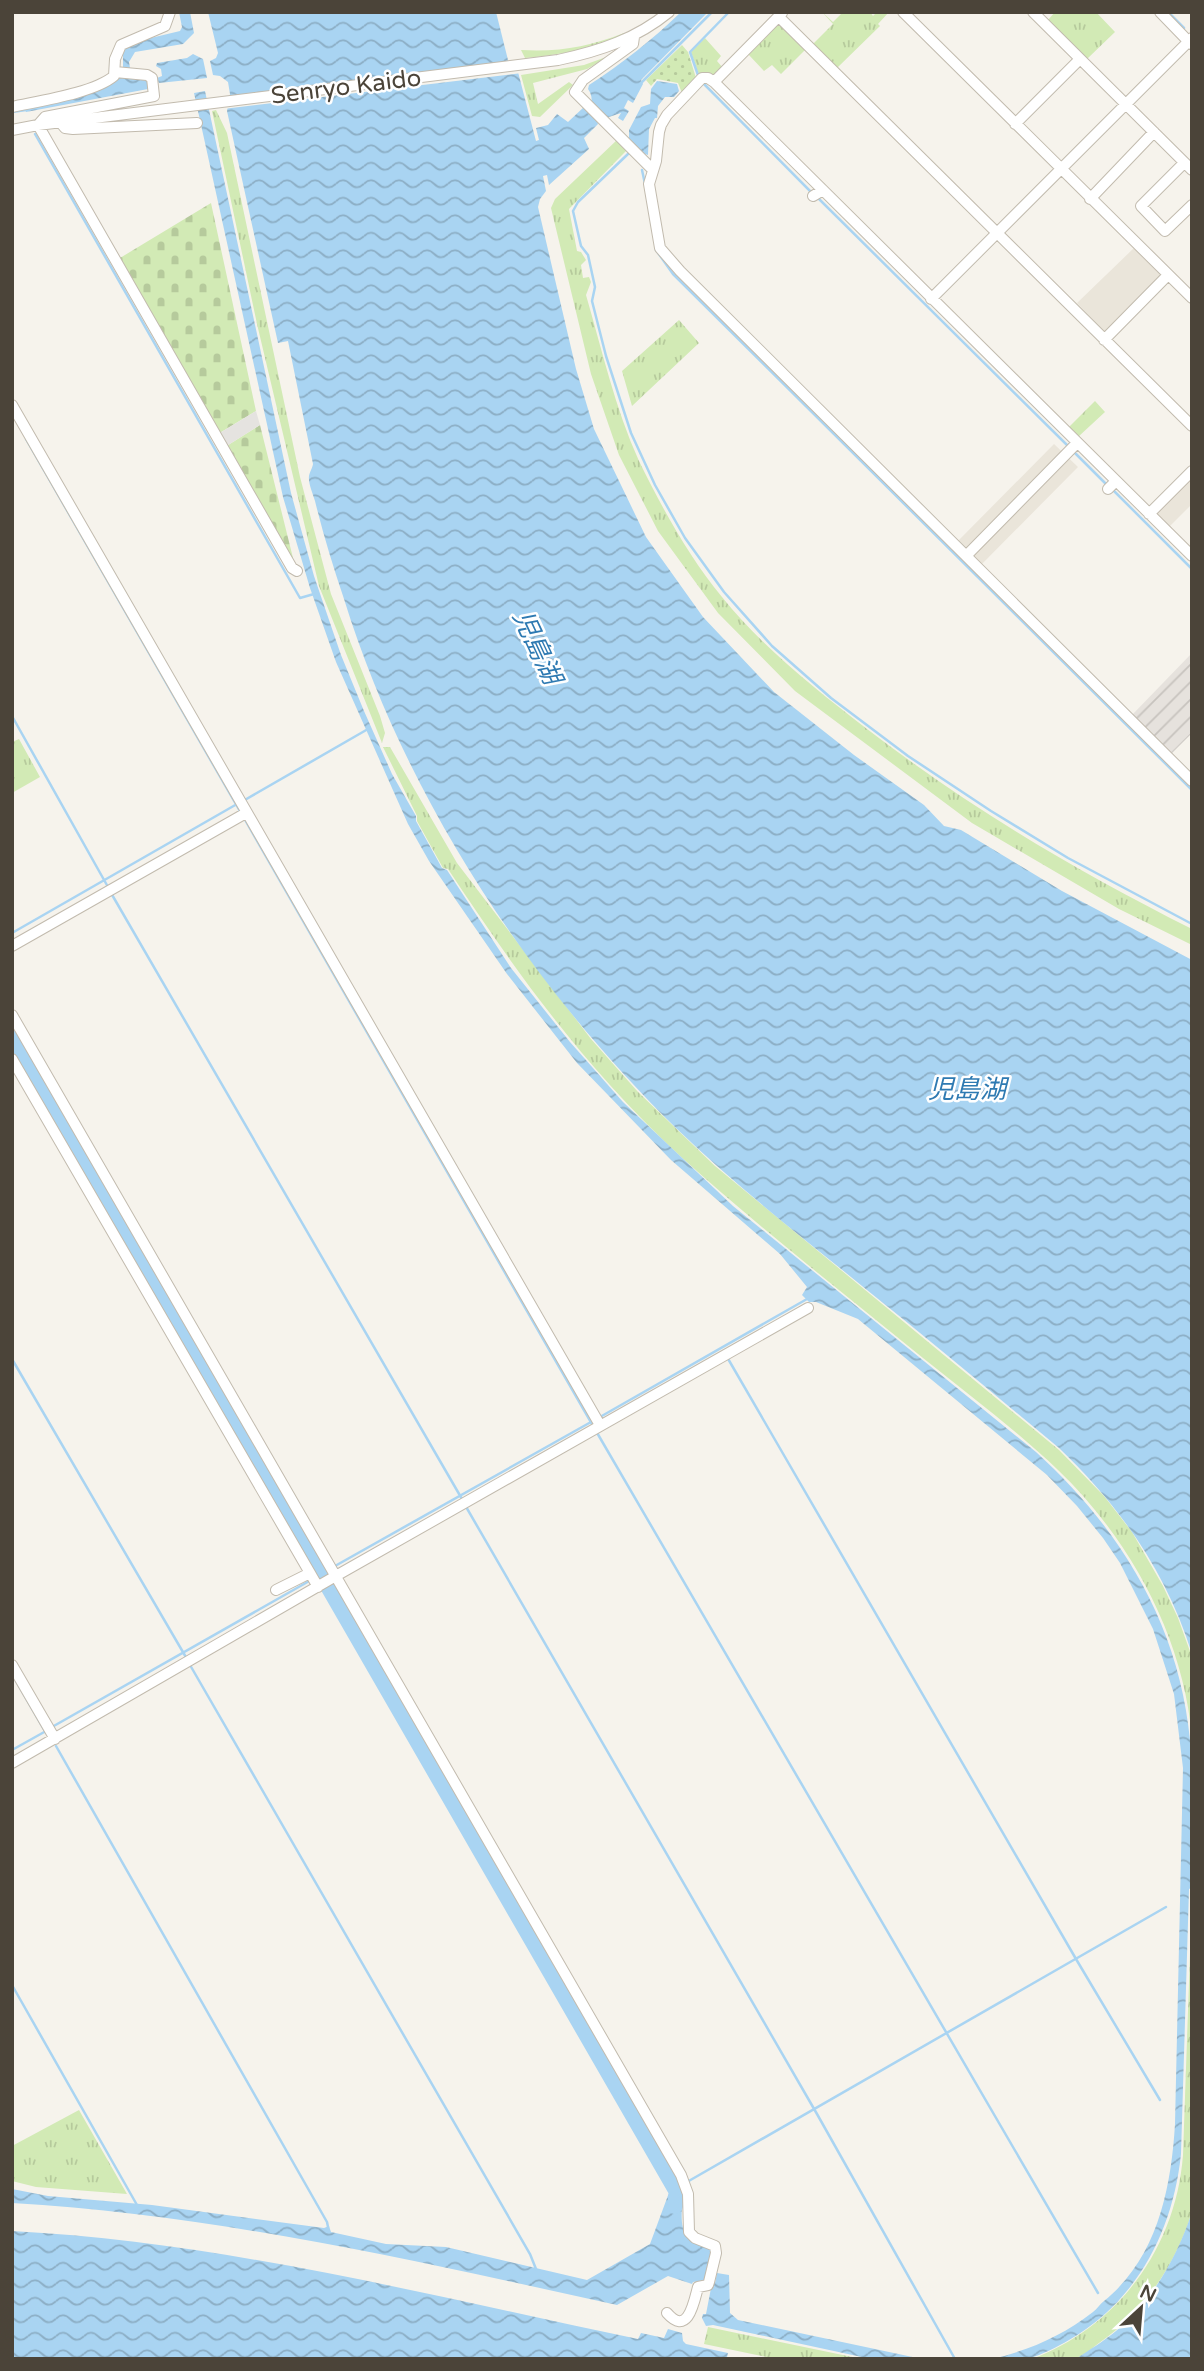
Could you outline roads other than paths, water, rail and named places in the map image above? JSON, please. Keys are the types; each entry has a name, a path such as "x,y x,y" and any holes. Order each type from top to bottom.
{"street":[{"path":"122,72 116,60 121,45 165,26 170,12"},
{"name":"Senryo Kaido","path":"12,130 522,65 593,52 634,37 669,12"},
{"path":"903,12 1192,298"},
{"path":"1033,12 1188,166 1141,206 1166,231 1192,205"},
{"path":"931,299 1191,41 1160,12"},
{"path":"714,82 781,15 1192,426"},
{"path":"634,37 633,44 578,85 575,92 653,170"},
{"path":"1016,122 1080,58"},
{"path":"12,107 99,86 122,72 148,75 154,82 154,96 148,99 45,117 38,125 292,568 297,570"},
{"path":"1192,556 1073,447 931,299 818,193 714,82 708,78 700,80 667,115 661,125 649,184 660,248 1192,781"},
{"path":"60,122 65,128 73,129 197,123"},
{"path":"1090,199 1154,132"},
{"path":"1104,340 1168,275"},
{"path":"12,405 596,1424"},
{"path":"966,556 1073,447"},
{"path":"1149,514 1192,471"},
{"path":"12,946 242,810"},
{"path":"12,1015 685,2183 689,2232 716,2249 708,2285 698,2287 692,2313 680,2320 667,2313"},
{"path":"12,1059 315,1580"},
{"path":"276,1590 332,1573 465,1504 596,1424 808,1308"},
{"path":"12,1763 51,1733 189,1662 315,1580"},
{"path":"12,1665 51,1733"}],"water":[{"path":"179,12 190,12 194,33 183,44 135,52 129,62 130,68 127,70 132,79 151,81 148,89 26,112 24,108 90,93 114,82 123,75 123,51 134,42 180,31 182,27"},
{"name":"児島湖","path":"208,12 496,12 511,72 518,72 536,141 539,140 536,128 548,125 557,114 568,122 585,106 587,111 592,100 589,85 637,51 681,12 708,12 641,80 643,84 633,103 628,100 624,108 629,111 623,121 618,118 621,113 597,121 598,124 584,138 589,149 549,185 547,175 543,176 546,191 538,207 576,369 594,429 646,537 703,617 774,692 854,755 924,805 944,826 961,830 1062,891 1192,960 1192,1654 1169,1596 1139,1542 1081,1470 1059,1448 746,1191 677,1129 571,1013 478,884 437,815 401,745 370,672 332,562 309,482 313,464 288,341 278,343 227,111 230,94 228,82 213,75 210,61 216,58 218,53"},
{"path":"193,54 203,59 207,78 159,83 157,78 162,76 157,63 187,58"},
{"path":"657,81 677,84 679,91 674,97 665,97 658,106 657,118 649,129 648,155 642,153 629,138 629,130 641,107 650,104 651,89"},
{"path":"205,91 291,493 314,576 341,655 364,711 392,774 442,868 447,870 511,968 570,1042 623,1102 733,1206 1036,1452 1066,1481 1119,1546 1159,1618 1184,1697 1192,1758 1191,1888 1181,2154 1177,2182 1160,2236 1148,2261 1132,2284 1093,2324 1039,2355 1020,2359 992,2359 1032,2347 1057,2335 1094,2311 1122,2284 1149,2244 1165,2198 1170,2173 1175,2124 1183,1768 1174,1694 1153,1629 1120,1563 1103,1538 1047,1475 858,1319 816,1302 809,1302 802,1295 807,1287 780,1254 671,1160 577,1063 507,974 429,861 408,824 336,662 310,588 283,497 194,93"},
{"path":"677,2183 682,2196 684,2231 691,2240 712,2250 705,2280 692,2284 668,2276 617,2305 392,2257 241,2229 89,2209 12,2203 12,2189 48,2196 152,2205 324,2228 329,2226 331,2232 386,2244 446,2247 587,2280 650,2244 669,2188"},
{"path":"1192,2212 1192,2359 1076,2359 1116,2331 1141,2306 1171,2261"},
{"path":"12,2231 170,2246 249,2259 638,2339 641,2333 664,2338 668,2329 682,2333 686,2344 728,2353 727,2357 735,2359 12,2359"},
{"path":"717,2273 729,2275 730,2313 738,2320 922,2359 871,2359 713,2325 706,2326 702,2318 703,2314 706,2314 712,2283 715,2283"}],"waterway":[{"path":"640,84 712,12"},
{"path":"699,78 690,52 729,12"},
{"path":"1168,12 1184,28"},
{"path":"703,83 812,193"},
{"path":"12,112 26,110"},
{"path":"35,134 300,598 314,594"},
{"path":"628,154 578,202 573,211 581,246 588,255 595,287 592,301 606,356 631,433 655,485 685,538 724,592 772,646 831,698 908,756 1068,858 1192,924"},
{"path":"642,170 645,184"},
{"path":"817,197 1068,446"},
{"path":"656,250 673,274 1192,790"},
{"path":"26,439 241,813"},
{"path":"1073,451 1108,486"},
{"path":"1113,490 1192,569"},
{"path":"12,716 108,887"},
{"path":"243,801 368,729"},
{"path":"12,933 237,804"},
{"path":"244,818 593,1426"},
{"path":"111,893 462,1499"},
{"path":"12,1038 677,2192 675,2206"},
{"path":"600,1417 807,1299"},
{"path":"727,1357 1160,2100"},
{"path":"12,1359 187,1659"},
{"path":"335,1566 591,1422"},
{"path":"596,1431 1098,2293"},
{"path":"465,1505 817,2114 955,2359"},
{"path":"316,1577 329,1570"},
{"path":"52,1727 311,1580"},
{"path":"190,1665 530,2254 536,2269"},
{"path":"16,1681 46,1733"},
{"path":"12,1750 46,1731"},
{"path":"56,1746 328,2227"},
{"path":"687,2182 1166,1907"},
{"path":"12,1985 137,2205"}]}
